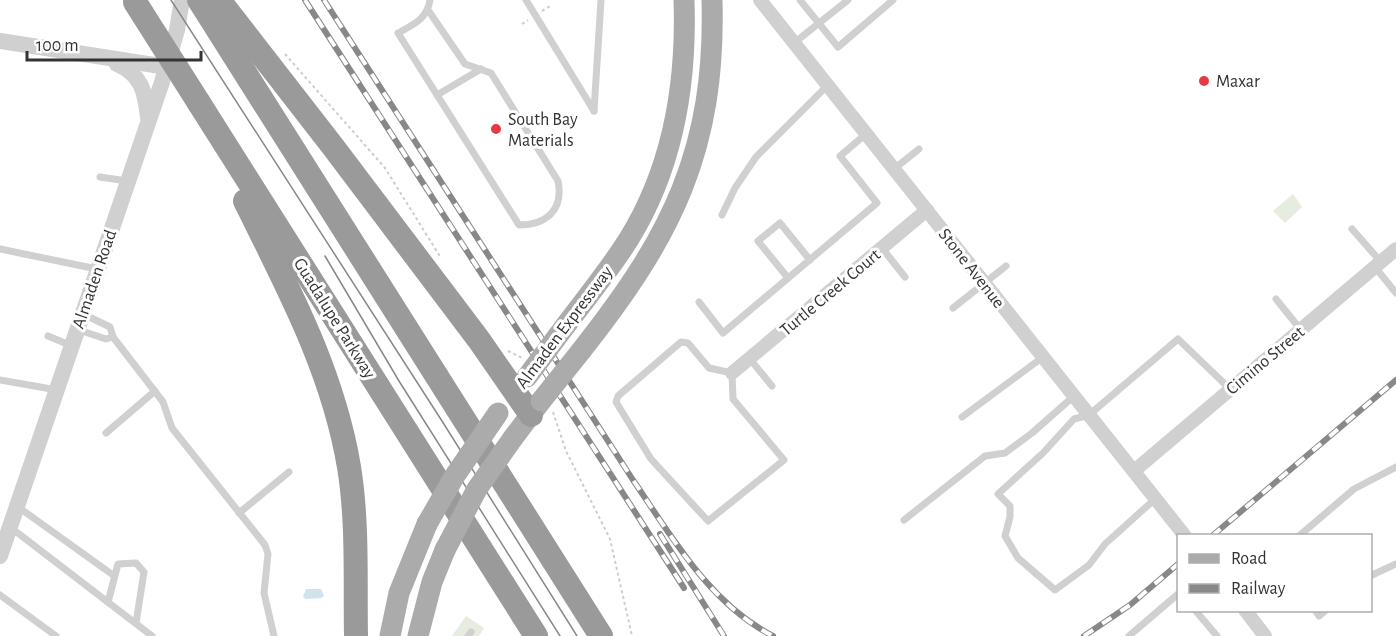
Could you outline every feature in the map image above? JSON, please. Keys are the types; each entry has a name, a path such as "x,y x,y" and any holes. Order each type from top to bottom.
{"highway":[{"path":"199,0 601,636"},
{"path":"219,0 521,384 536,408"},
{"name":"Guadalupe Parkway","path":"134,1 536,636"},
{"path":"229,151 229,167 237,186 302,314 319,354 336,405 349,469 352,499 356,636"}],"main road":[{"name":"Almaden Expressway","path":"390,636 399,593 427,524 454,477 498,414 622,249 661,172 682,90 686,40 684,0"},
{"name":"Almaden Expressway","path":"418,636 432,582 445,550 477,489 513,438 635,280 681,194 694,157 707,97 712,61 712,0"}],"street":[{"name":"Almaden Road","path":"0,556 167,67 182,0"},
{"name":"Stone Avenue","path":"760,0 1183,534"},
{"path":"0,41 167,67"},
{"path":"99,57 130,71 140,81 148,121"},
{"name":"Turtle Creek Court","path":"732,373 927,210"},
{"name":"Cimino Street","path":"1134,471 1396,249"},
{"path":"1247,612 1265,636"}],"lane":[{"path":"428,10 465,64 491,73 558,182 560,193 555,208 550,215 535,225 519,225 398,33 422,19 428,10 430,0"},
{"path":"526,0 594,111 601,0"},
{"path":"800,0 838,47 893,0"},
{"path":"794,43 848,0"},
{"path":"437,95 481,69"},
{"path":"722,215 735,188 756,157 828,86"},
{"path":"699,302 723,333 877,203 840,156 866,134"},
{"path":"894,169 919,150"},
{"path":"100,177 127,182"},
{"path":"788,279 758,241 780,223 810,260"},
{"path":"1352,229 1396,292"},
{"path":"882,248 905,277"},
{"path":"0,249 98,269"},
{"path":"953,308 1006,266"},
{"path":"1276,299 1301,330"},
{"path":"80,322 106,339 113,337"},
{"path":"80,322 110,327 113,337 166,408 172,428 267,549 264,593 274,636"},
{"path":"48,336 72,346"},
{"path":"1156,499 1105,544 1089,565 1055,590 1018,558 1005,536 1010,517 1010,506 998,494 1043,453 1074,419 1089,415 1179,339 1230,389"},
{"path":"681,342 688,343 709,368 732,373 733,399 784,460 708,521 651,459 616,402 618,396 681,342"},
{"path":"962,417 1043,357"},
{"path":"750,359 772,387"},
{"path":"0,381 57,390"},
{"path":"106,433 155,391"},
{"path":"904,520 985,456 1005,453 1074,396"},
{"path":"1301,534 1354,489 1396,467"},
{"path":"239,513 289,472"},
{"path":"17,506 113,576"},
{"path":"10,527 152,636"},
{"path":"108,602 115,567 121,562 136,562 144,572 136,624"},
{"path":"1372,576 1396,564"},
{"path":"0,595 56,636"},
{"path":"1129,636 1177,596"},
{"path":"1197,612 1217,636"}],"path":[{"path":"542,11 550,6"},
{"path":"522,24 531,18"}],"shaded area":[{"path":"1293,194 1302,207 1285,223 1273,211"},
{"path":"466,616 484,628 479,636 452,636"}],"water":[{"path":"306,589 321,589 324,596 306,599 303,597"}],"tram line":[{"path":"171,0 442,421 577,636"},
{"path":"325,256 399,381 560,636"}],"railway":[{"path":"305,0 684,588"},
{"path":"324,0 633,480 678,546 711,587 730,606 773,636"},
{"path":"1214,534 1396,380"},
{"path":"660,534 724,636"},
{"path":"1084,636 1130,605 1177,565"}],"place":[{"name":"Maxar","path":"1204,81"},
{"name":"South Bay Materials","path":"496,129"}]}
